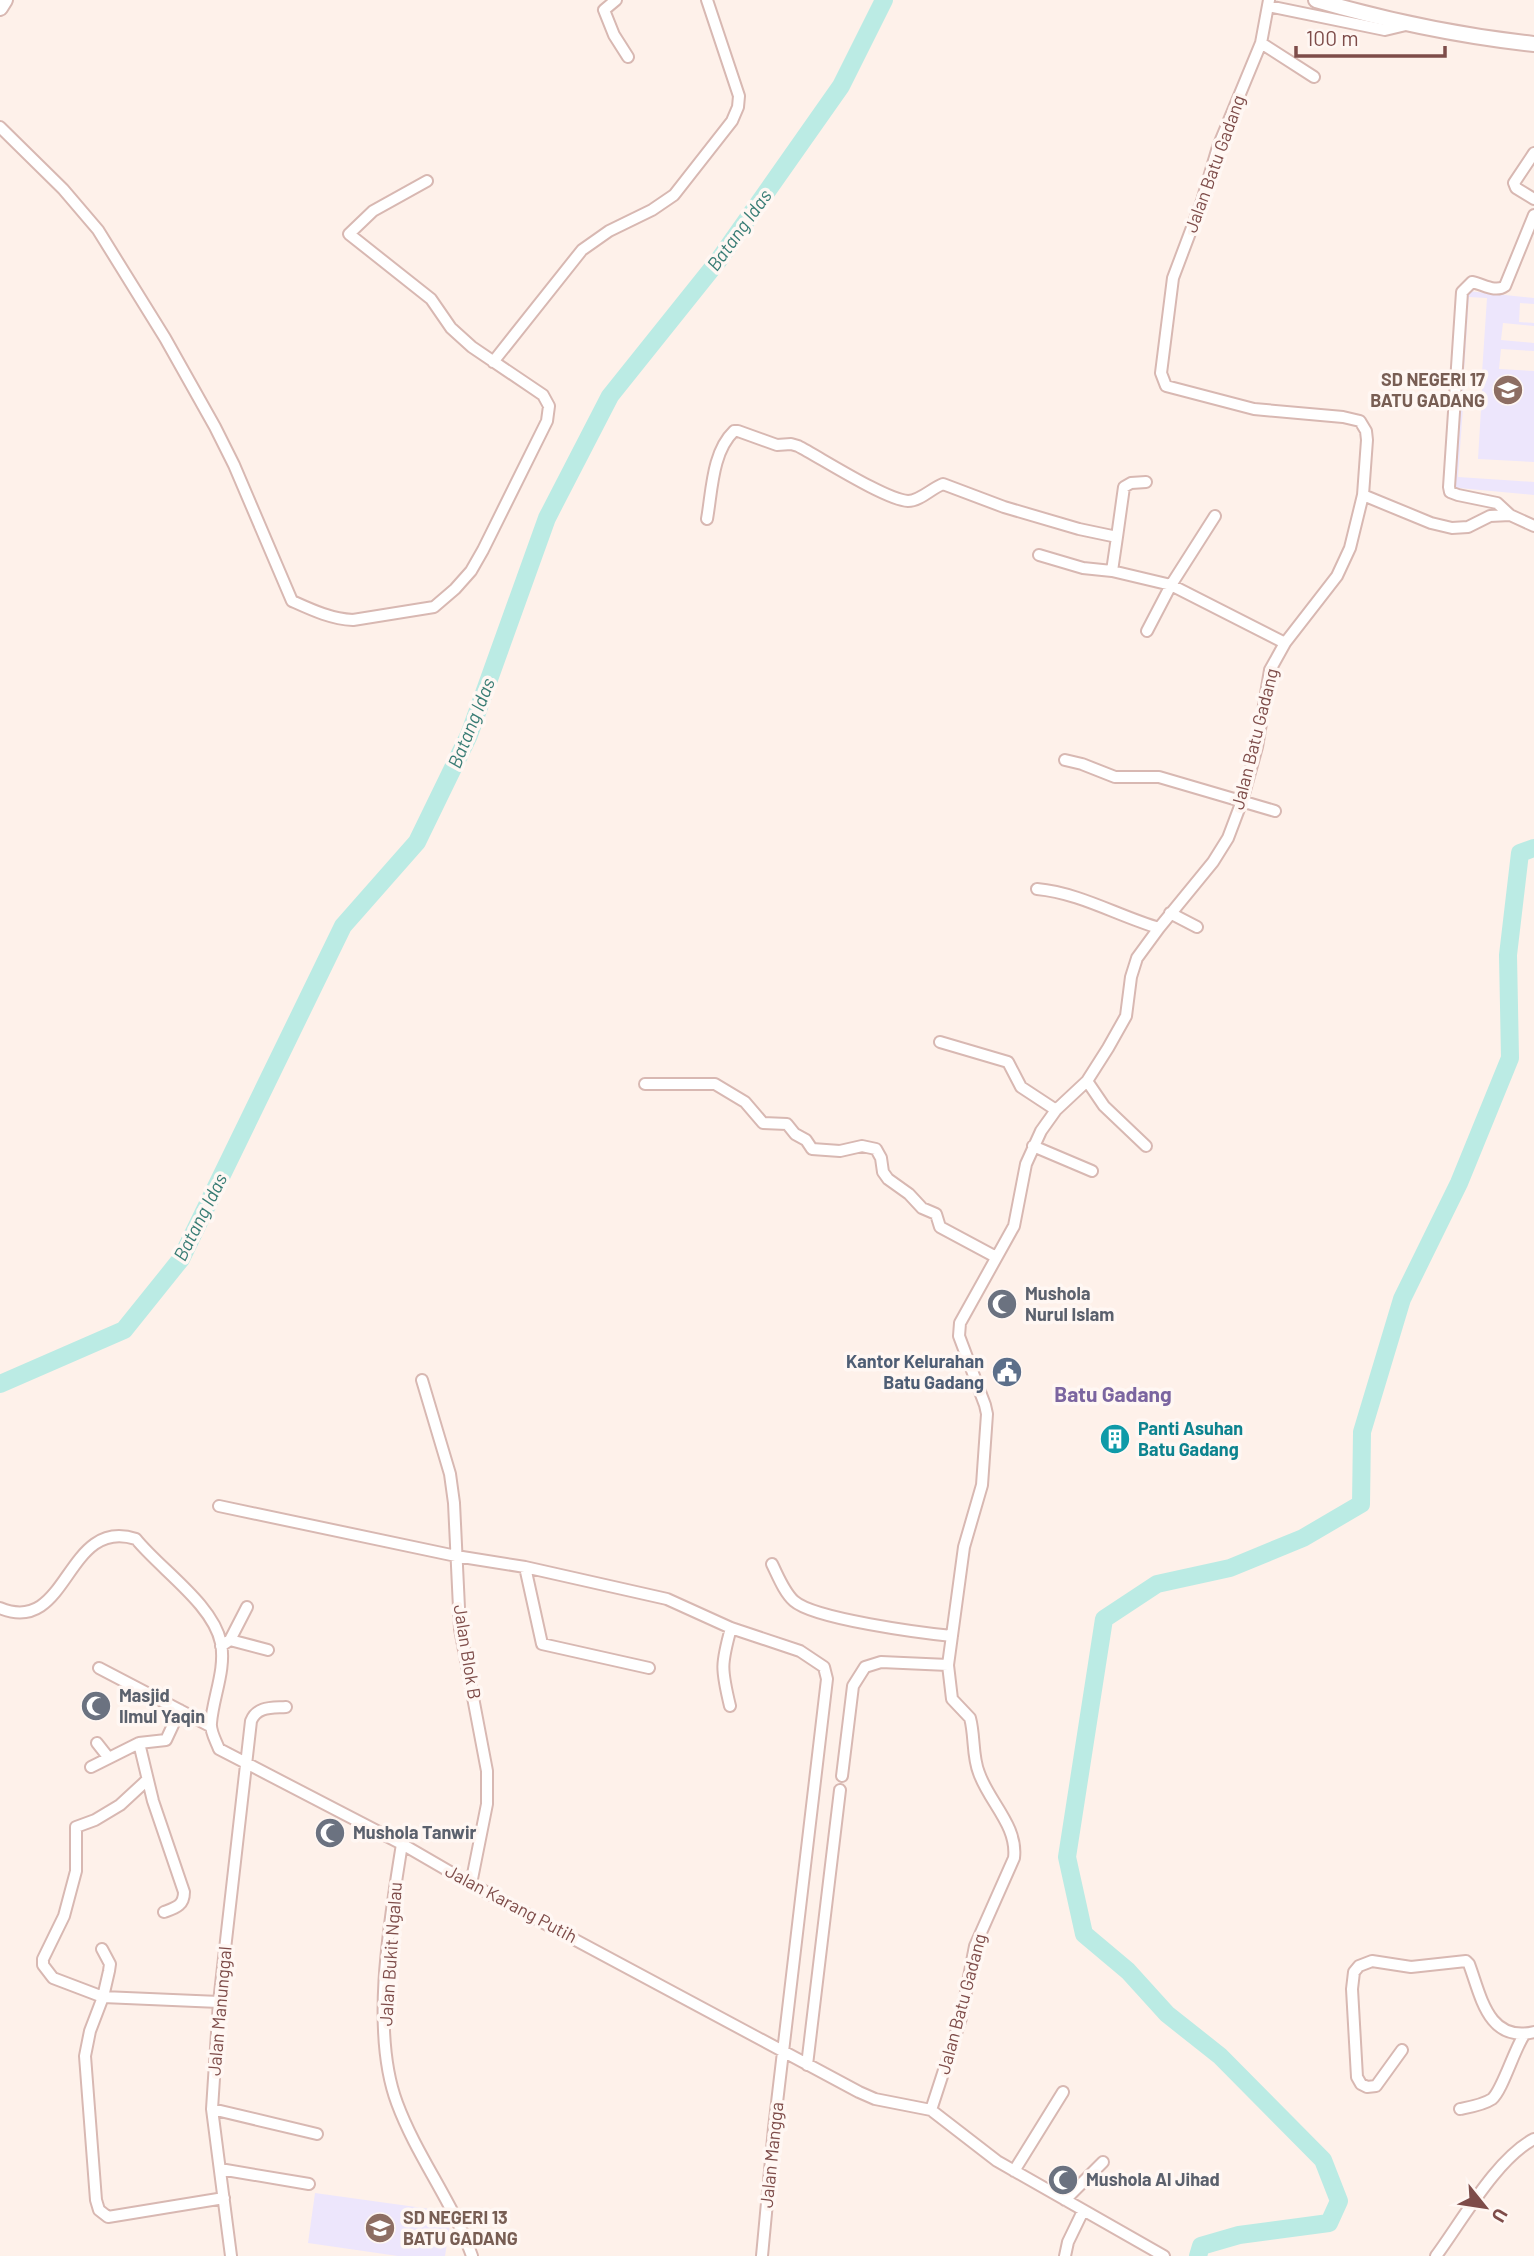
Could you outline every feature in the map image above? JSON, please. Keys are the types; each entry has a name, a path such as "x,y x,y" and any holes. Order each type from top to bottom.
{"street":[{"path":"0,8 5,0"},
{"path":"616,0 604,10 614,35 628,57"},
{"path":"493,362 573,259 609,231 652,210 674,195 732,121 739,96 707,0"},
{"path":"1316,0 1409,24 1478,38 1534,44"},
{"path":"1269,3 1385,30 1409,24"},
{"name":"Jalan Batu Gadang","path":"931,2110 958,2030 975,1945 1014,1858 1015,1850 1012,1833 979,1775 970,1718 952,1699 948,1665 964,1547 982,1485 987,1425 985,1405 961,1343 959,1330 964,1314 1017,1218 1022,1180 1033,1146 1056,1110 1087,1081 1123,1023 1137,958 1222,850 1242,801 1257,747 1270,670 1285,643 1337,576 1352,541 1363,495 1367,440 1366,431 1360,421 1238,406 1166,386 1162,380 1173,278 1202,201 1217,147 1261,43 1269,3"},
{"path":"1261,43 1314,77"},
{"path":"0,127 63,189 98,230 165,338 234,466 292,601 326,616 353,620 434,607 463,580 471,571 502,513 547,421 549,406 543,395 493,362 451,328 431,299 349,234 373,211 427,181"},
{"path":"1534,153 1514,183 1516,188 1534,199"},
{"path":"1534,215 1505,286 1495,289 1472,282 1464,287 1461,297 1450,490 1458,495 1497,503 1510,515 1534,526"},
{"path":"707,519 714,468 733,431 777,444 798,446 904,500 912,500 943,485 1004,507 1117,537"},
{"path":"1112,571 1124,487 1131,483 1146,482"},
{"path":"1363,495 1431,523 1452,528 1468,527 1490,516 1510,515"},
{"path":"1147,631 1171,585 1215,516"},
{"path":"1039,555 1083,568 1112,571 1171,585 1285,643"},
{"path":"1065,760 1115,777 1159,777 1275,811"},
{"path":"1037,889 1065,892 1159,928"},
{"path":"1170,913 1196,927"},
{"path":"940,1042 1007,1062 1021,1087 1056,1110"},
{"path":"1087,1081 1104,1106 1146,1146"},
{"path":"645,1084 715,1084 745,1102 763,1123 787,1124 813,1149 840,1151 862,1146 872,1147 879,1153 885,1175 922,1208 936,1214 940,1227 996,1257"},
{"path":"1033,1146 1092,1171"},
{"name":"Jalan Blok B","path":"422,1380 450,1474 460,1629 485,1759 488,1790 471,1884"},
{"path":"219,1506 456,1556 525,1567 667,1599 731,1628 722,1664 730,1706"},
{"path":"0,1608 16,1612 36,1611 50,1599 82,1556 104,1538 123,1535 136,1539 201,1607 226,1643 268,1650"},
{"path":"772,1564 788,1595 803,1607 908,1632 952,1636"},
{"path":"525,1567 542,1644 649,1668"},
{"path":"99,1668 210,1726 226,1643 247,1607"},
{"name":"Jalan Mangga","path":"731,1628 800,1651 818,1661 826,1672 762,2256"},
{"path":"842,1776 853,1686 865,1667 881,1662 948,1665"},
{"name":"Jalan Manunggal","path":"231,2256 212,2109 219,2002 253,1715 265,1708 286,1707"},
{"path":"90,1767 139,1743 166,1740 180,1710"},
{"name":"Jalan Karang Putih","path":"210,1726 219,1749 247,1765 402,1844 783,2053 875,2099 931,2110 975,2146 1014,2171 1161,2255"},
{"path":"97,1743 108,1757"},
{"path":"139,1743 147,1780 184,1892 184,1899 179,1906 164,1912"},
{"path":"147,1780 120,1805 95,1820 76,1827 76,1871 64,1916 43,1959 43,1965 48,1974 63,1983 103,1997 219,2002"},
{"path":"807,2065 840,1790"},
{"name":"Jalan Bukit Ngalau","path":"402,1844 390,1922 384,2017 388,2070 396,2101 410,2134 457,2217 472,2256"},
{"path":"102,1949 110,1964 85,2056 99,2210 108,2217 224,2199"},
{"path":"1402,2050 1376,2086 1367,2087 1361,2084 1357,2077 1352,1979 1354,1972 1364,1963 1381,1962 1411,1967 1466,1961 1493,2021 1506,2031 1529,2034"},
{"path":"1460,2109 1484,2103 1497,2093 1515,2048 1529,2034"},
{"path":"1014,2171 1063,2092"},
{"path":"212,2109 317,2134"},
{"path":"1436,2256 1499,2169 1519,2149 1534,2139"},
{"path":"1065,2200 1103,2162"},
{"path":"220,2169 309,2184"},
{"path":"1065,2256 1083,2211"}],"shaded area":[{"name":"SD NEGERI 17 BATU GADANG","path":"1468,291 1534,298 1534,304 1520,303 1519,322 1534,323 1534,326 1503,323 1501,340 1534,343 1534,351 1501,349 1499,369 1534,371 1534,462 1478,459 1481,409 1463,407 1458,477 1534,482 1534,495 1448,487","holes":["1469,297 1487,298 1482,373 1464,371","1465,374 1483,375 1481,406 1463,405"]},
{"name":"SD NEGERI 13 BATU GADANG","path":"315,2193 452,2212 445,2256 398,2256 308,2243"}],"waterway":[{"name":"Batang Idas","path":"0,1384 124,1330 181,1259 343,926 417,842 469,735 547,518 610,396 718,261 841,86 884,0"},
{"path":"1198,2256 1201,2246 1239,2235 1329,2223 1339,2201 1323,2160 1220,2056 1167,2014 1128,1971 1084,1934 1067,1857 1104,1619 1157,1584 1230,1568 1303,1538 1361,1504 1362,1432 1402,1299 1459,1183 1510,1058 1508,955 1520,853 1534,848"}],"place":[{"name":"SD NEGERI 17 BATU GADANG","path":"1508,390"},
{"name":"Mushola Nurul Islam","path":"1002,1304"},
{"name":"Kantor Kelurahan Batu Gadang","path":"1007,1372"},
{"name":"Panti Asuhan Batu Gadang","path":"1115,1439"},
{"name":"Masjid Ilmul Yaqin","path":"96,1706"},
{"name":"Mushola Tanwir","path":"330,1833"},
{"name":"Mushola Al Jihad","path":"1063,2180"},
{"name":"SD NEGERI 13 BATU GADANG","path":"380,2228"}],"district":[{"name":"Batu Gadang","path":"1113,1395"}]}
